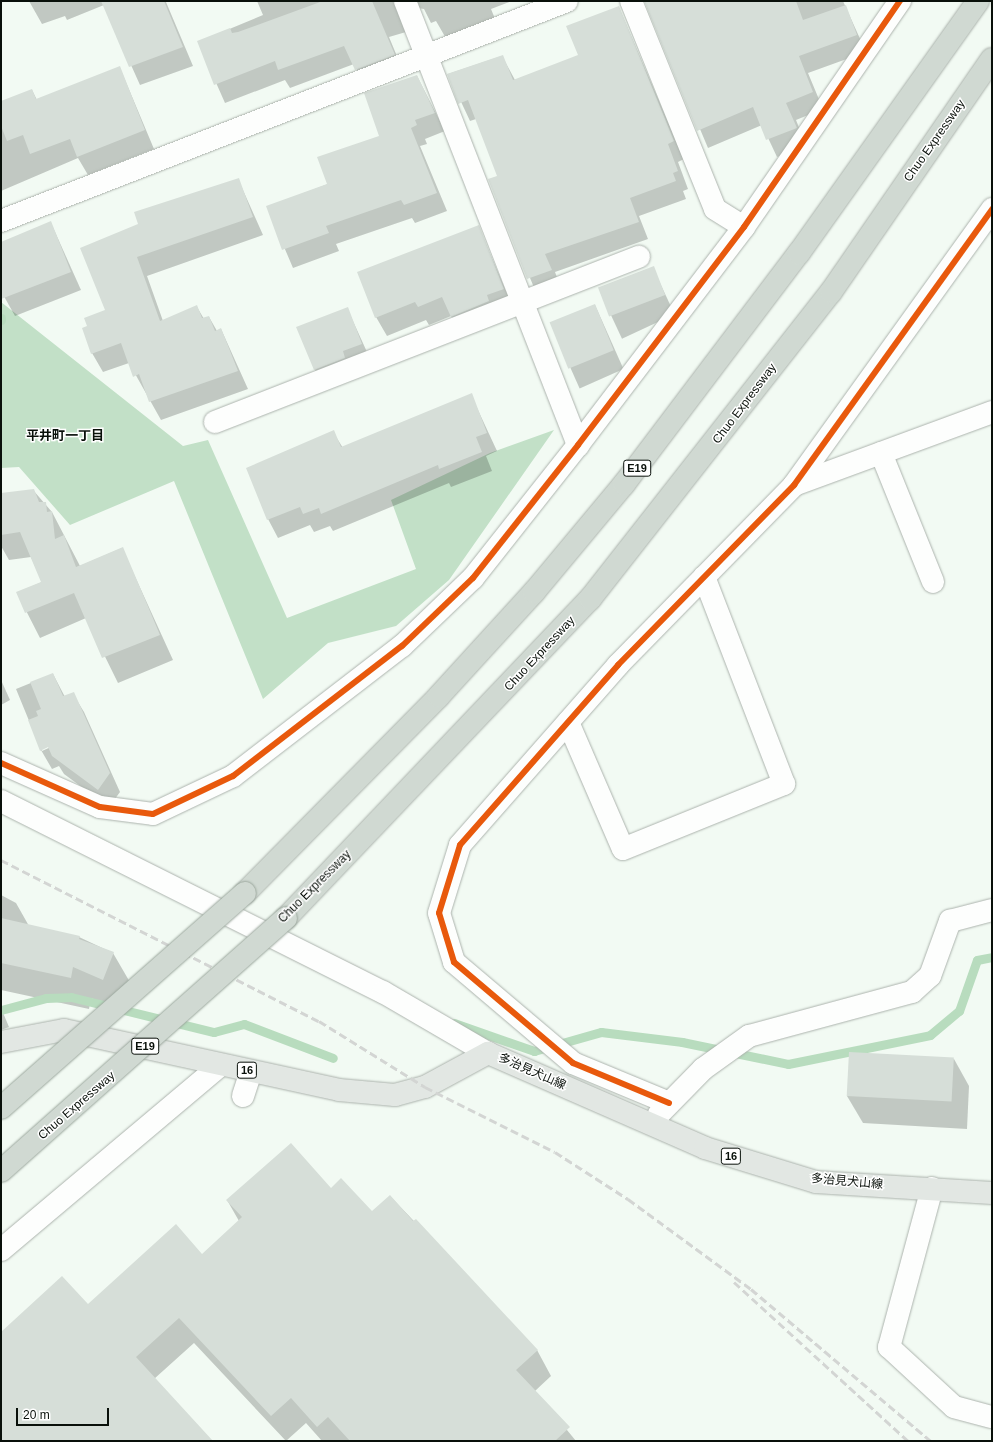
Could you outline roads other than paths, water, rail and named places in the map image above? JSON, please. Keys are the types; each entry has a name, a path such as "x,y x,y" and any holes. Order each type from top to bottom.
{"highway":[{"name":"E19","path":"1,1108 245,893 439,696 534,592 624,484 799,253 978,1"},
{"name":"Chuo Expressway","path":"1,1171 286,918 495,703 595,593 831,292 992,59"}],"main road":[{"name":"多治見犬山線","path":"1,1042 64,1030 339,1090 395,1095 425,1087 488,1053 705,1148 816,1182 932,1188 992,1193"}],"street":[{"path":"405,1 578,445"},
{"path":"1,221 567,1"},
{"path":"631,1 715,209 744,227"},
{"path":"1,763 100,807 153,814 233,776 402,646 473,578 578,445 744,227 900,1"},
{"path":"669,1104 573,1063 454,962 439,913 460,845 568,722 704,577 794,485 992,209"},
{"path":"215,422 639,257"},
{"path":"794,485 992,412"},
{"path":"881,453 932,582"},
{"path":"568,722 622,849 784,784 704,577"},
{"path":"1,801 383,992 488,1053"},
{"path":"650,1124 703,1069 750,1036 912,992 930,976 950,921 992,910"},
{"path":"1,1250 221,1065"},
{"path":"243,1096 251,1071"},
{"path":"932,1188 889,1347 954,1407 992,1416"}],"waterway":[{"path":"454,1023 534,1051 601,1032 682,1042 788,1064 930,1035 959,1011 977,960 992,957"},
{"path":"1,1010 46,998 71,997 214,1032 244,1024 333,1058"}],"railway":[{"path":"1,860 319,1021 425,1087 555,1152 628,1199 751,1289 931,1441"},
{"path":"734,1282 908,1441"}],"district":[{"name":"平井町一丁目","path":"65,436"}]}
